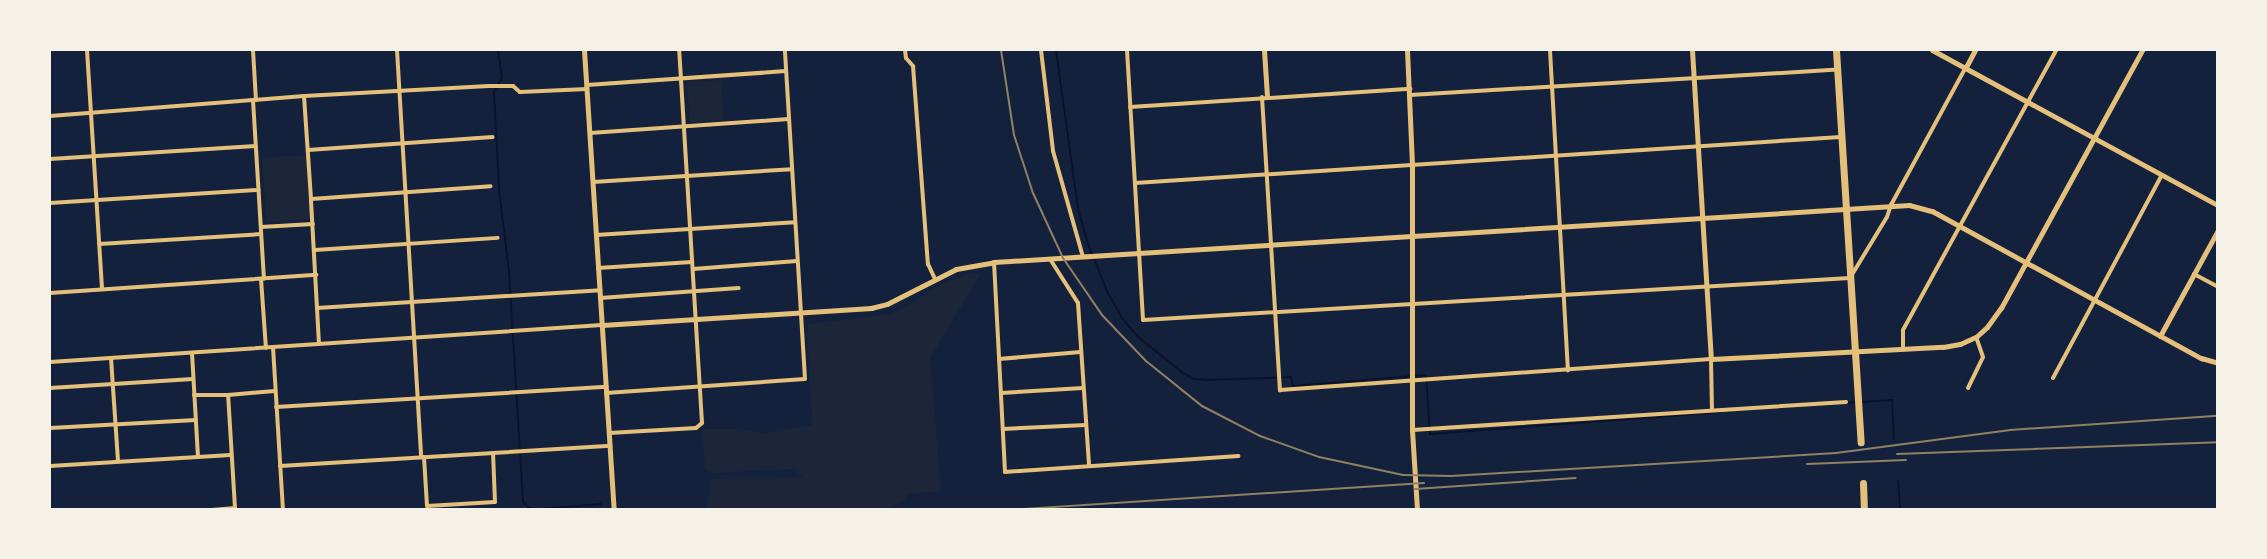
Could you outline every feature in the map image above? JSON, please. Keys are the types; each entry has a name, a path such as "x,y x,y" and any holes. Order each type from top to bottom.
{"highway":[{"path":"1836,50 1861,442"},
{"path":"1863,483 1864,510"}],"street":[{"path":"87,50 102,289"},
{"path":"253,50 266,348"},
{"path":"397,50 417,398 427,506 495,502 493,453"},
{"path":"584,50 614,510"},
{"path":"609,433 700,426 702,423 679,50"},
{"path":"276,407 417,398 700,387 805,379 784,50"},
{"path":"905,50 906,58 913,66 928,264 935,279"},
{"path":"1041,50 1053,151 1083,256"},
{"path":"1127,50 1143,320 1850,278 1867,253 1975,50"},
{"path":"1264,50 1266,174 1280,390 1711,359 1903,349 1953,345 1976,337 1994,320 2142,50"},
{"path":"1407,50 1412,165 1412,430 1417,510"},
{"path":"1550,50 1568,370"},
{"path":"1692,50 1708,287 1712,410"},
{"path":"1932,50 2217,205"},
{"path":"1903,349 1903,330 2056,50"},
{"path":"1130,107 1264,97 1552,86 1837,70"},
{"path":"50,116 400,90 513,86 520,92 786,71"},
{"path":"304,96 319,344"},
{"path":"590,133 789,119"},
{"path":"308,150 493,137"},
{"path":"1135,183 1842,137"},
{"path":"50,159 256,146"},
{"path":"593,182 792,169"},
{"path":"2054,378 2162,175"},
{"path":"311,199 491,186"},
{"path":"50,203 259,189"},
{"path":"50,362 872,308 887,304 956,269 994,262 1891,205 1921,207 2208,362 2217,363"},
{"path":"596,235 795,222"},
{"path":"261,227 313,224"},
{"path":"2160,336 2217,230"},
{"path":"99,244 261,234"},
{"path":"315,250 409,242 498,238"},
{"path":"1050,259 1078,303 1089,466"},
{"path":"693,269 797,261"},
{"path":"598,268 692,262"},
{"path":"994,262 1005,471 1238,456"},
{"path":"2194,274 2217,287"},
{"path":"50,293 316,276"},
{"path":"600,298 739,288"},
{"path":"317,308 600,290"},
{"path":"1968,388 1983,357 1976,337"},
{"path":"273,347 283,510"},
{"path":"999,359 1082,352"},
{"path":"192,353 198,457"},
{"path":"111,358 118,461"},
{"path":"50,388 193,379"},
{"path":"1001,393 1083,388"},
{"path":"194,395 275,391"},
{"path":"212,510 235,508 228,394"},
{"path":"1412,430 1846,402"},
{"path":"50,428 196,420"},
{"path":"1003,429 1086,424"},
{"path":"280,466 610,446"},
{"path":"50,466 231,455"}],"shaded area":[{"path":"721,80 724,120 690,122 687,82"},
{"path":"306,155 310,219 267,222 262,158"},
{"path":"981,273 930,358 941,491 906,494 905,501 885,509 706,509 712,479 803,477 792,469 712,473 705,469 702,429 734,429 763,433 812,425 807,324 890,314 942,284 968,274"}],"waterway":[{"path":"498,50 502,78 494,92 499,189 509,272 523,502 529,508 539,509 601,504"},
{"path":"1056,50 1078,209 1088,244 1108,293 1122,318 1137,336 1183,373 1194,379 1291,377 1293,386 1426,375 1430,434 1720,412"},
{"path":"1845,403 1892,400 1894,439"},
{"path":"1898,481 1900,510"}],"railway":[{"path":"1001,50 1014,135 1033,193 1063,258 1102,315 1146,361 1202,406 1260,436 1319,457 1403,475 1451,476 1836,453 2010,430 2218,416"},
{"path":"1897,454 2218,442"},
{"path":"1807,464 1906,460"},
{"path":"1415,489 1576,478"},
{"path":"1007,510 1424,483"}]}
